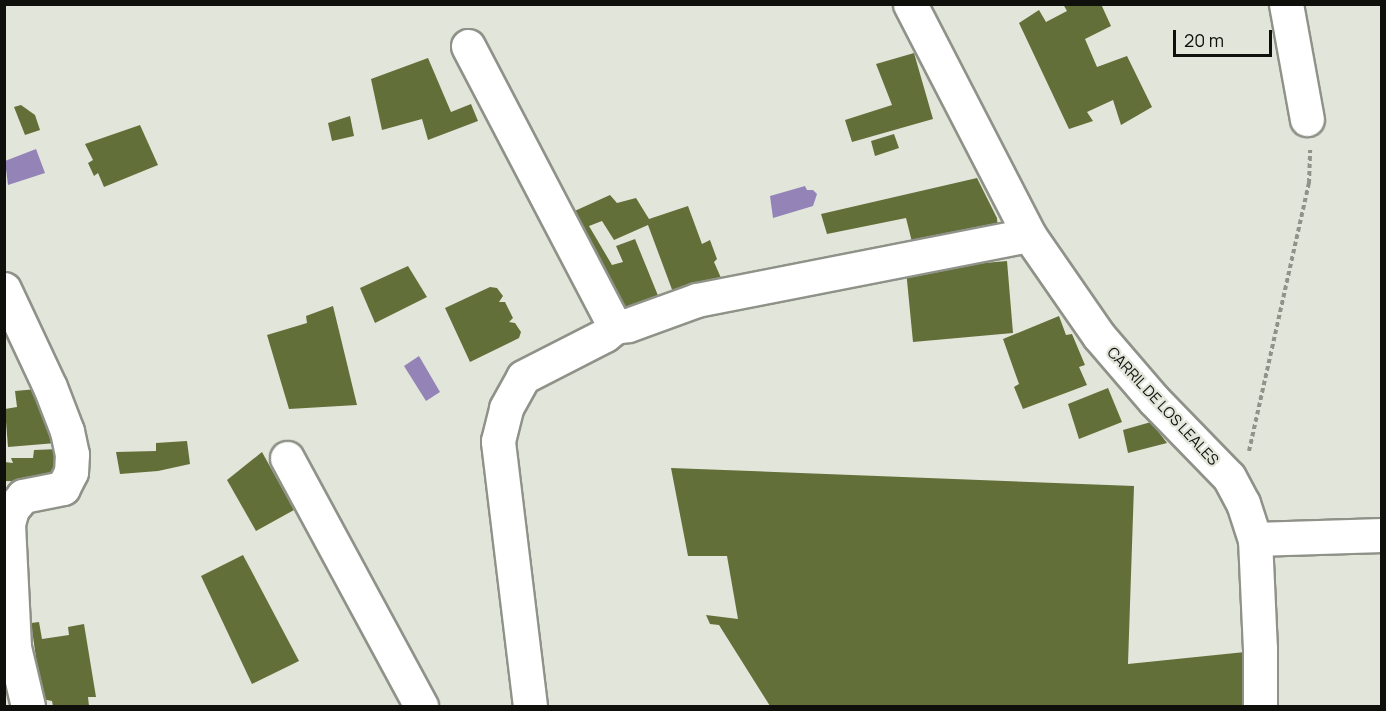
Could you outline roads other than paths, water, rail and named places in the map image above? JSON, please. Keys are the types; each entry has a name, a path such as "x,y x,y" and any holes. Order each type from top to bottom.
{"street":[{"name":"CARRIL DE LOS LEALES","path":"910,4 1029,235 1099,336 1154,400 1229,477 1239,495 1255,539 1260,706"},
{"path":"1286,4 1307,119"},
{"path":"468,46 615,327"},
{"path":"530,706 498,441 506,408 523,377 605,335 615,327 628,325 697,300 1029,235"},
{"path":"4,289 50,387 67,431 72,454 71,472 63,488 23,496 12,509 8,524 14,647 28,706"},
{"path":"287,458 421,706"},
{"path":"1255,539 1382,535"}]}
